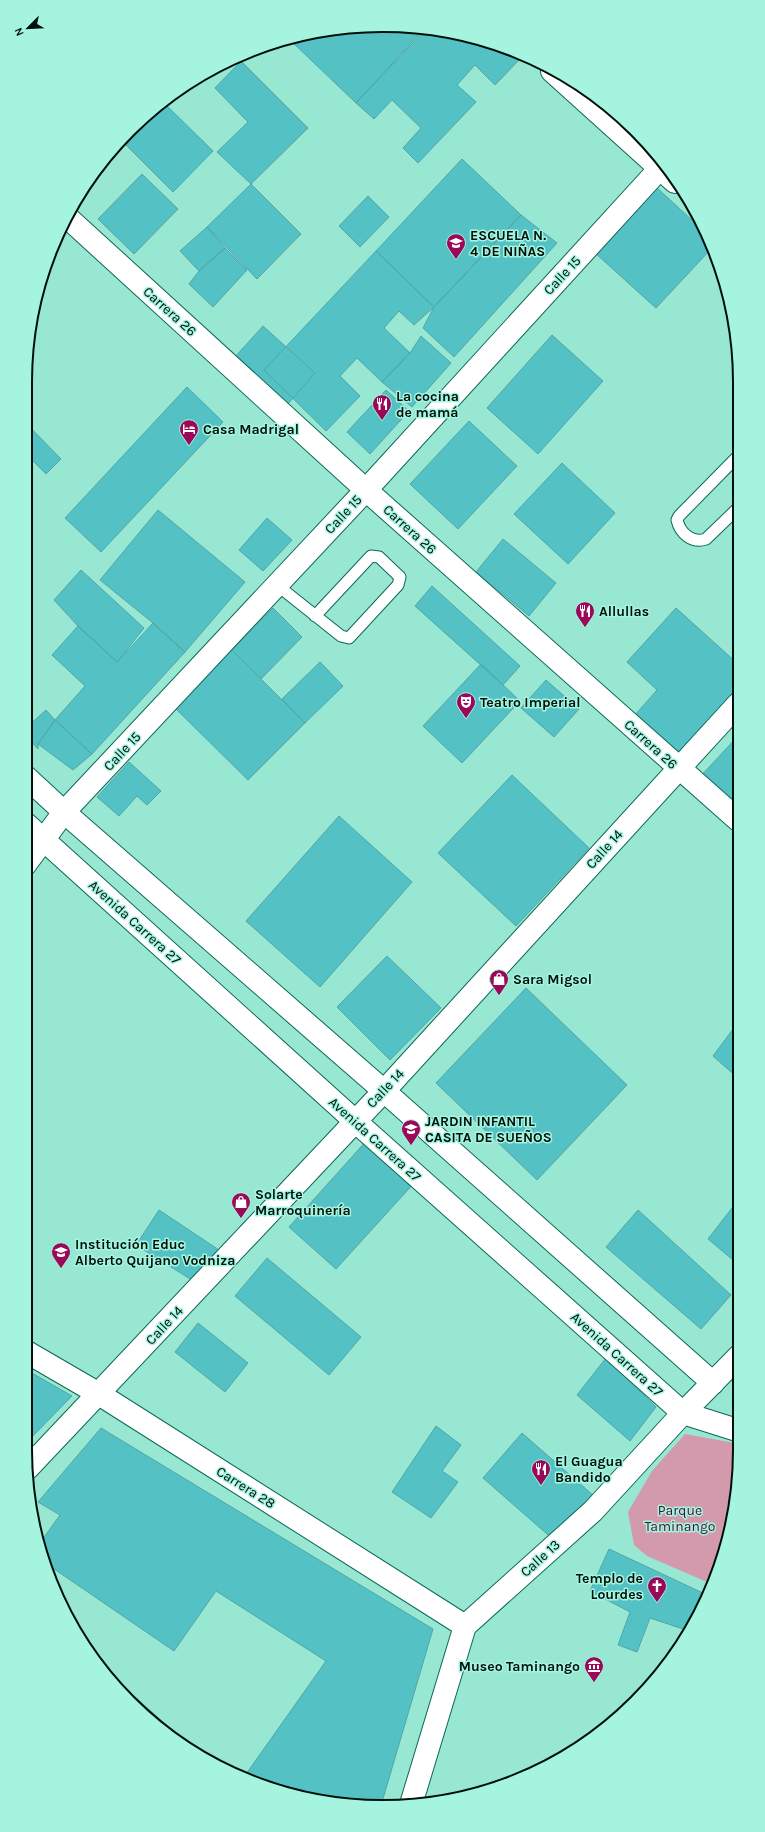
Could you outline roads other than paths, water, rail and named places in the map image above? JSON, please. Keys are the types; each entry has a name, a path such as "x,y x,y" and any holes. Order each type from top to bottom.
{"street":[{"path":"569,86 656,164"},
{"name":"Calle 15","path":"32,856 64,812 664,174"},
{"name":"Carrera 26","path":"71,221 366,490 733,816"},
{"name":"Calle 14","path":"33,1463 354,1121 384,1091 733,709"},
{"path":"32,782 384,1091 713,1383"},
{"name":"Avenida Carrera 27","path":"32,829 354,1121 683,1413 733,1429"},
{"name":"Carrera 28","path":"32,1355 99,1394 465,1626"},
{"name":"Calle 13","path":"465,1626 593,1510 683,1413 733,1362"},
{"path":"413,1798 465,1626"}],"lane":[{"path":"733,461 679,516 677,520 678,527 693,541 700,541 706,539 733,513"},
{"path":"277,585 315,616 341,636 350,638 398,585 400,577 379,557 371,556 315,616"}],"place":[{"name":"ESCUELA N. 4 DE NIÑAS","path":"456,260"},
{"name":"La cocina de mamá","path":"382,421"},
{"name":"Casa Madrigal","path":"189,446"},
{"name":"Allullas","path":"585,628"},
{"name":"Teatro Imperial","path":"466,719"},
{"name":"Sara Migsol","path":"499,996"},
{"name":"JARDIN INFANTIL CASITA DE SUEÑOS","path":"411,1146"},
{"name":"Solarte Marroquinería","path":"241,1219"},
{"name":"Institución Educ Alberto Quijano Vodniza","path":"61,1269"},
{"name":"El Guagua Bandido","path":"541,1486"},
{"name":"Templo de Lourdes","path":"657,1603"},
{"name":"Museo Taminango","path":"594,1683"}],"park label":[{"name":"Parque Taminango","path":"680,1518"}]}
